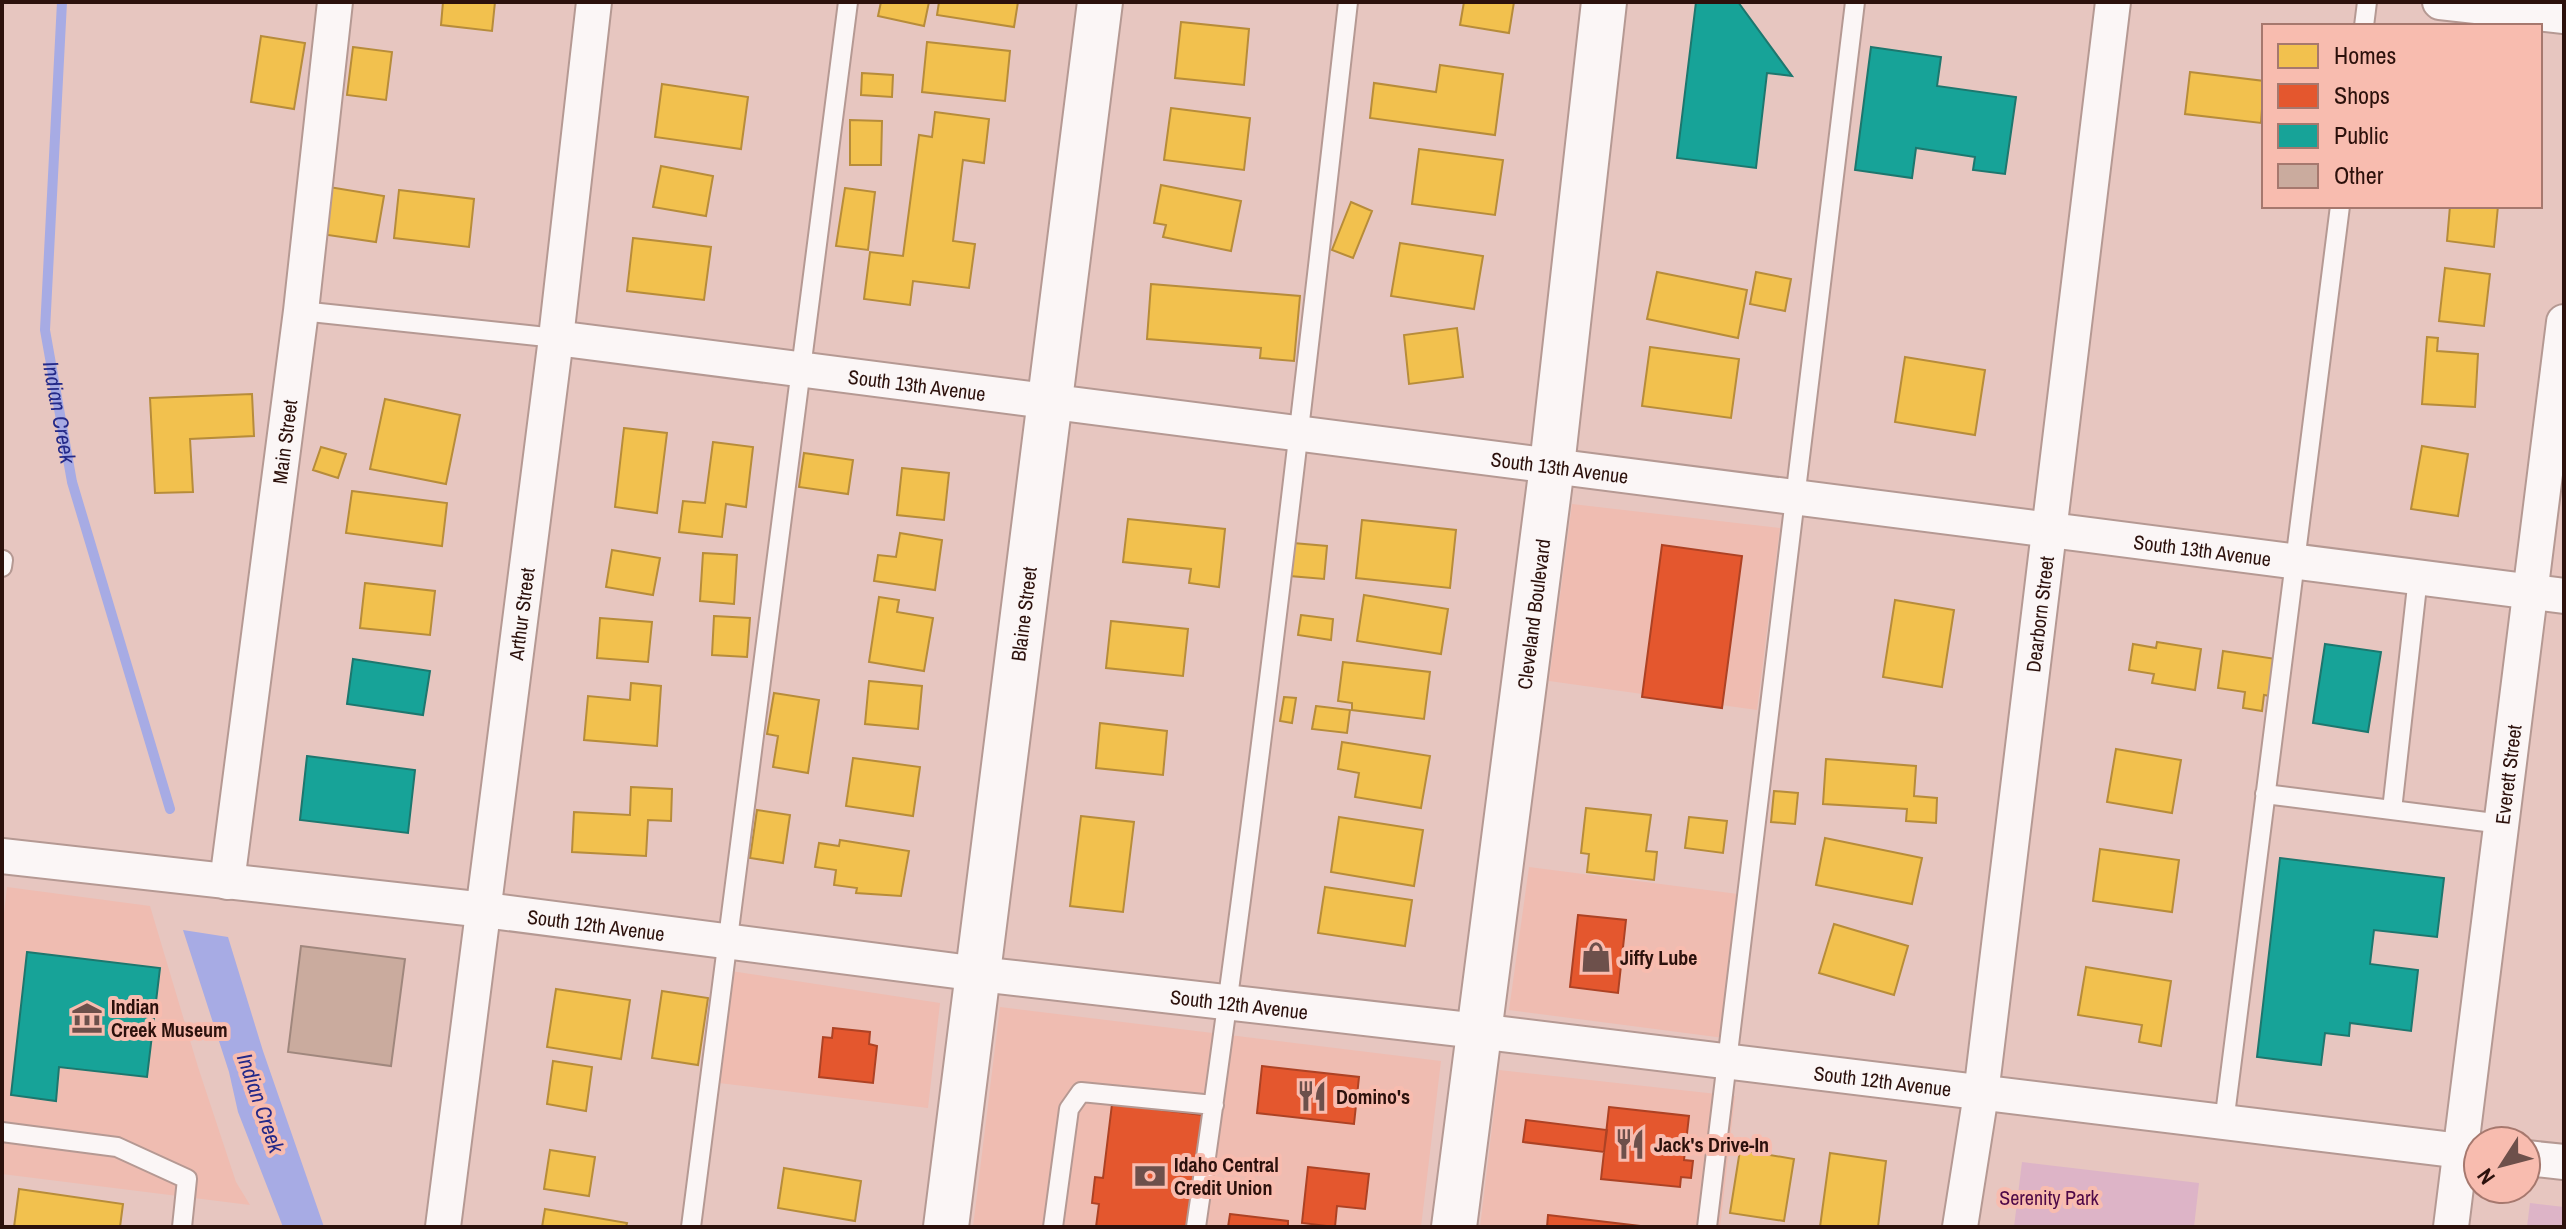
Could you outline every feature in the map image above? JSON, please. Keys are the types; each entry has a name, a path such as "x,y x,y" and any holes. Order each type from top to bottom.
{"main road":[{"name":"Blaine Street","path":"946,1227 1100,2"},
{"name":"Cleveland Boulevard","path":"1454,1227 1552,466 1604,2"}],"street":[{"name":"Main Street","path":"227,882 301,311 335,2"},
{"name":"Arthur Street","path":"443,1227 556,338 594,2"},
{"name":"Dearborn Street","path":"1960,1227 1981,1094 2113,2"},
{"path":"2440,2 2564,16"},
{"name":"Everett Street","path":"2473,1125 2502,824 2564,322"},
{"name":"South 13th Avenue","path":"556,338 2564,596"},
{"name":"South 12th Avenue","path":"2,856 485,910 979,974 1478,1031 2462,1151"},
{"path":"2542,1160 2564,1162"},
{"name":"Everett Street","path":"2451,1227 2462,1184"}],"lane":[{"path":"691,1227 848,2"},
{"path":"1196,1227 1229,1002 1348,2"},
{"path":"1707,1227 1855,2"},
{"path":"2364,24 2367,2"},
{"path":"2224,1123 2340,208"},
{"path":"301,311 556,338"},
{"path":"2,567 3,560"},
{"path":"2392,810 2418,577"},
{"path":"2265,794 2502,824"},
{"path":"1053,1227 1069,1109 1081,1092 1214,1105"},
{"path":"2,1132 117,1147 187,1179 182,1227"}],"shaded area":[{"path":"1572,504 1780,528 1757,710 1549,681"},
{"path":"1529,867 1738,894 1724,1038 1509,1010"},
{"path":"7,887 150,906 236,1182 250,1205 2,1174 2,931"},
{"path":"731,971 940,1003 928,1108 719,1083"},
{"path":"1000,1007 1441,1061 1421,1227 973,1227"},
{"path":"1499,1070 1735,1096 1720,1227 1480,1227"}],"green space":[{"name":"Serenity Park","path":"2022,1162 2199,1183 2194,1227 2014,1227"},
{"path":"2530,1205 2564,1207 2564,1227 2527,1227"}],"water":[{"path":"183,930 228,937 263,1051 324,1227 283,1227 238,1112 229,1072"}],"building: Homes":[{"path":"443,2 495,2 492,31 441,25"},
{"path":"881,2 929,2 924,26 878,16"},
{"path":"939,2 1018,2 1014,27 937,15"},
{"path":"1464,2 1514,2 1509,33 1460,25"},
{"path":"1181,22 1249,29 1244,85 1175,78"},
{"path":"261,36 305,43 294,109 251,102"},
{"path":"927,42 1010,51 1005,101 922,92"},
{"path":"353,47 392,52 386,100 347,95"},
{"path":"1440,65 1503,74 1495,135 1370,118 1374,83 1436,92"},
{"path":"2190,72 2262,81 2261,123 2185,114"},
{"path":"862,73 893,75 892,97 861,95"},
{"path":"662,84 748,97 741,149 655,137"},
{"path":"1171,108 1250,118 1244,170 1164,160"},
{"path":"935,112 989,119 984,163 963,160 953,241 975,244 969,288 913,281 910,305 864,299 870,252 903,256 919,135 932,137"},
{"path":"850,120 882,121 881,165 850,165"},
{"path":"1419,149 1503,160 1495,215 1412,204"},
{"path":"661,166 713,176 706,216 653,207"},
{"path":"1161,185 1241,201 1231,251 1163,237 1166,225 1154,223"},
{"path":"329,187 384,196 376,242 321,234"},
{"path":"845,188 875,192 868,250 836,246"},
{"path":"399,190 474,199 469,247 394,238"},
{"path":"1351,202 1372,211 1353,258 1332,250"},
{"path":"2450,208 2498,208 2494,247 2447,241"},
{"path":"633,238 711,247 704,300 627,291"},
{"path":"1400,243 1483,256 1474,309 1391,296"},
{"path":"2445,268 2490,274 2484,326 2439,321"},
{"path":"1657,272 1747,290 1738,338 1647,319"},
{"path":"1756,272 1791,279 1785,311 1750,304"},
{"path":"1151,284 1300,296 1294,361 1260,358 1261,348 1147,339"},
{"path":"1457,328 1463,377 1409,384 1404,335"},
{"path":"2427,337 2438,338 2437,351 2478,354 2475,407 2422,404"},
{"path":"1650,347 1739,359 1731,418 1642,406"},
{"path":"1905,357 1985,370 1975,435 1895,422"},
{"path":"252,394 254,436 190,439 193,492 155,493 150,398"},
{"path":"385,399 460,415 446,484 370,469"},
{"path":"624,428 667,433 657,513 615,507"},
{"path":"713,442 753,447 746,507 726,504 722,537 679,532 683,501 705,503"},
{"path":"2422,446 2468,454 2458,516 2411,509"},
{"path":"321,447 346,454 338,478 313,470"},
{"path":"804,453 853,460 848,494 799,487"},
{"path":"902,468 949,473 944,520 897,515"},
{"path":"352,491 447,503 442,546 346,533"},
{"path":"1128,519 1225,529 1219,587 1189,583 1191,569 1123,562"},
{"path":"1362,520 1456,530 1450,588 1356,578"},
{"path":"900,533 942,540 935,590 874,581 878,555 896,557"},
{"path":"1293,543 1327,546 1324,579 1290,576"},
{"path":"612,550 660,558 653,595 606,587"},
{"path":"703,553 737,555 734,604 700,601"},
{"path":"365,583 435,591 430,635 360,628"},
{"path":"1364,595 1448,609 1441,654 1357,641"},
{"path":"879,597 899,600 897,612 933,618 924,671 869,662"},
{"path":"1895,600 1954,610 1942,687 1883,677"},
{"path":"1301,615 1333,619 1331,640 1298,635"},
{"path":"714,616 750,618 747,657 712,655"},
{"path":"600,618 652,622 648,662 597,658"},
{"path":"1111,621 1188,629 1183,676 1106,668"},
{"path":"2157,642 2201,649 2195,690 2152,683 2154,674 2129,670 2133,644 2156,648"},
{"path":"2223,651 2276,659 2270,696 2264,695 2262,711 2243,708 2245,692 2218,688"},
{"path":"1343,662 1430,672 1424,719 1352,710 1352,703 1338,701"},
{"path":"869,681 922,686 918,729 865,724"},
{"path":"631,683 661,686 657,746 584,740 588,696 630,700"},
{"path":"774,693 819,700 808,773 773,767 778,736 767,734"},
{"path":"1284,697 1296,698 1292,723 1280,721"},
{"path":"1316,706 1350,710 1347,733 1312,729"},
{"path":"1100,723 1167,731 1163,775 1096,768"},
{"path":"1342,742 1430,756 1421,808 1355,797 1359,773 1338,769"},
{"path":"2116,749 2181,760 2172,813 2107,802"},
{"path":"853,758 920,767 913,816 846,806"},
{"path":"1826,759 1916,766 1914,796 1937,798 1936,823 1906,821 1907,809 1823,804"},
{"path":"631,787 672,789 671,821 648,820 646,856 572,852 574,812 630,815"},
{"path":"1774,791 1798,793 1795,824 1771,822"},
{"path":"1586,808 1651,815 1646,851 1657,852 1654,880 1587,872 1589,854 1581,853"},
{"path":"757,810 790,815 783,863 750,858"},
{"path":"1081,816 1134,822 1123,912 1070,906"},
{"path":"1339,817 1423,830 1414,886 1331,872"},
{"path":"1689,817 1727,821 1723,853 1685,848"},
{"path":"1825,838 1922,858 1912,904 1816,885"},
{"path":"840,840 909,851 901,896 856,893 857,888 834,885 836,870 815,867 819,843 839,846"},
{"path":"2100,849 2179,860 2172,912 2093,901"},
{"path":"1325,887 1412,900 1405,946 1318,933"},
{"path":"1834,924 1908,946 1894,995 1819,973"},
{"path":"2086,967 2171,981 2161,1046 2139,1042 2142,1025 2078,1015"},
{"path":"556,989 630,1000 621,1059 547,1047"},
{"path":"662,991 708,998 698,1065 652,1058"},
{"path":"553,1061 592,1067 586,1111 547,1104"},
{"path":"550,1150 595,1157 589,1196 544,1189"},
{"path":"1740,1150 1794,1159 1784,1221 1730,1213"},
{"path":"1830,1153 1886,1161 1878,1227 1820,1227"},
{"path":"784,1168 861,1181 855,1221 778,1208"},
{"path":"19,1189 123,1204 120,1227 14,1227"},
{"path":"545,1209 627,1223 626,1227 542,1227"}],"building: Shops":[{"path":"1662,545 1742,556 1722,708 1642,697"},
{"path":"1578,915 1626,920 1618,993 1570,987"},
{"path":"833,1028 870,1032 869,1044 877,1046 873,1083 819,1077 823,1037 832,1038"},
{"path":"1262,1066 1359,1077 1354,1124 1257,1113"},
{"path":"1112,1104 1203,1115 1190,1227 1096,1227 1099,1204 1092,1203 1095,1177 1103,1178"},
{"path":"1609,1107 1689,1116 1684,1160 1693,1161 1691,1178 1681,1177 1680,1187 1601,1179"},
{"path":"1526,1120 1607,1130 1604,1152 1523,1142"},
{"path":"1308,1167 1369,1174 1365,1209 1337,1206 1335,1227 1302,1223"},
{"path":"1230,1214 1288,1221 1288,1227 1228,1227"},
{"path":"1548,1215 1649,1227 1547,1227"}],"building: Public":[{"path":"1696,2 1738,2 1792,76 1767,73 1756,168 1677,158"},
{"path":"1871,47 1941,57 1937,86 2016,97 2005,174 1973,170 1975,157 1916,148 1912,178 1855,170"},
{"path":"2325,644 2381,652 2368,732 2313,723"},
{"path":"353,659 430,671 423,715 347,704"},
{"path":"307,756 415,770 408,833 300,820"},
{"path":"2280,858 2444,878 2437,937 2374,930 2370,964 2418,970 2411,1031 2350,1023 2349,1036 2325,1033 2321,1065 2257,1057"},
{"name":"Indian Creek Museum","path":"27,952 160,968 147,1077 59,1067 56,1101 11,1095"}],"building: Other":[{"path":"301,946 405,959 391,1066 288,1052"}],"waterway":[{"name":"Indian Creek","path":"62,2 45,330 72,482 170,809"}],"place":[{"name":"Jiffy Lube","path":"1596,957"},
{"name":"Indian Creek Museum","path":"87,1018"},
{"name":"Domino's","path":"1312,1096"},
{"name":"Jack's Drive-In","path":"1630,1144"},
{"name":"Idaho Central Credit Union","path":"1150,1176"}]}
